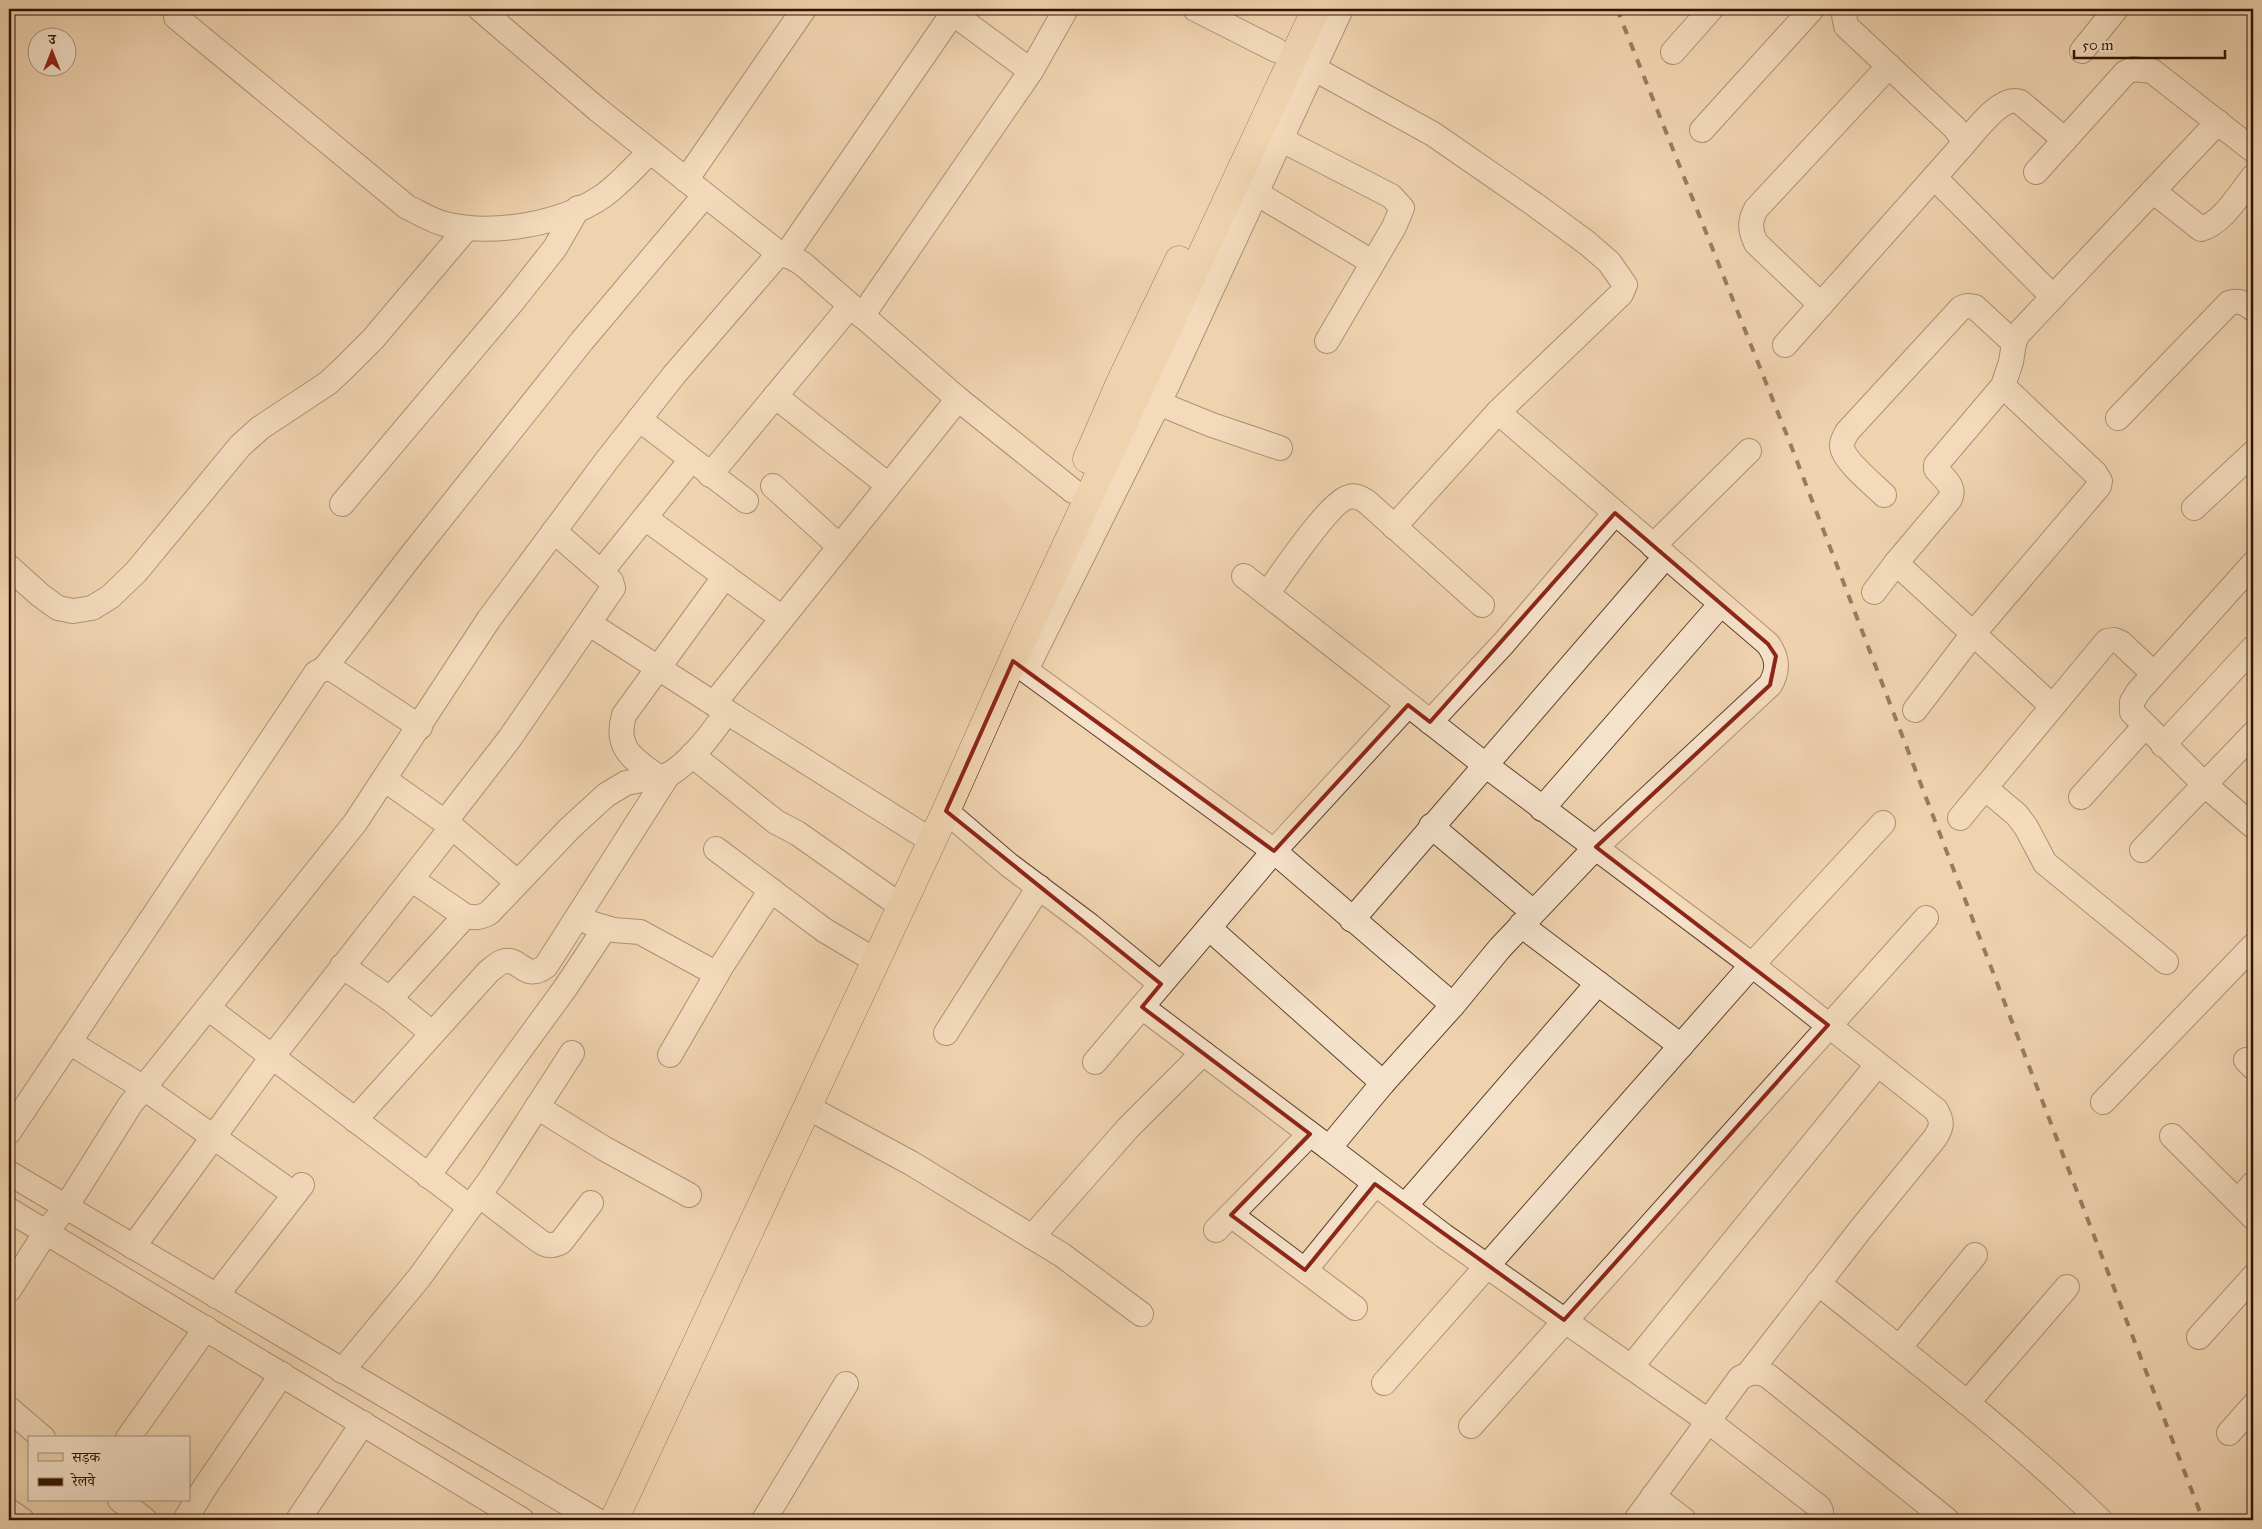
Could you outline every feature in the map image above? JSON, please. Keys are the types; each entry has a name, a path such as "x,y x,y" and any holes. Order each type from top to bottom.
{"main road":[{"path":"1002,687 1008,628 1295,9"},
{"path":"614,1520 946,811 1002,687 1019,659 1316,9"}],"street":[{"path":"480,9 596,109 650,152 783,255 803,264 958,399 1073,491"},
{"path":"686,180 804,9"},
{"path":"710,475 775,396 856,311 1031,72 1066,9"},
{"path":"1195,9 1276,50"},
{"path":"1341,9 1158,403 1019,659 1274,852 1453,1006"},
{"path":"1673,52 1711,9"},
{"path":"1702,130 1812,9"},
{"path":"1847,9 1844,15 1846,26 1955,128 1962,138 1962,146"},
{"path":"2082,51 2116,9"},
{"path":"9,1290 118,1123 355,823 420,727 489,619 639,419 763,271 783,255 950,11 1031,72"},
{"path":"176,17 407,207 444,224 467,228 521,226 550,219 603,196 650,152"},
{"path":"1821,305 1756,243 1750,231 1751,218 1756,209 1889,66"},
{"path":"1313,68 1433,134 1519,193 1587,243 1609,262 1625,285 1621,294 1498,412 1394,527"},
{"path":"2036,172 2125,73 2133,70 2152,71 2253,150"},
{"path":"1785,345 1962,146 2006,101 2014,99 2020,102 2064,140"},
{"path":"1874,592 1950,499 1952,490 1936,469 1938,461 2003,386 2018,334 2218,122"},
{"path":"1280,138 1398,201 1402,208 1400,215 1326,341"},
{"path":"2153,191 2201,230 2210,227 2220,218 2253,176"},
{"path":"1935,178 2053,297"},
{"path":"1256,193 1372,262"},
{"path":"9,1132 316,673 324,669 410,557 582,341 705,195"},
{"path":"342,504 555,248 578,208"},
{"path":"9,567 40,595 58,608 73,611 92,608 110,597 136,572 240,446 260,428 328,383 344,368 373,339 467,228"},
{"path":"2118,418 2229,303 2237,301 2253,309"},
{"path":"1884,495 1845,456 1842,440 1847,432 1961,308 1967,306 1974,307 2014,343"},
{"path":"1915,710 1973,634 2099,486 2100,481 2095,473 2003,386"},
{"path":"775,396 888,486"},
{"path":"723,709 717,704 720,696 958,399"},
{"path":"1158,403 1212,425 1280,448"},
{"path":"1329,1148 1527,918 1596,847 1744,711 1775,678 1776,656 1768,644 1498,412"},
{"path":"639,419 746,501"},
{"path":"1352,920 1660,551 1749,451"},
{"path":"2194,508 2253,453"},
{"path":"601,572 691,460"},
{"path":"773,486 839,546"},
{"path":"1267,594 1332,508 1349,496 1360,497 1482,605"},
{"path":"1430,722 1503,644 1615,513"},
{"path":"645,518 782,618"},
{"path":"133,1247 272,1057 411,879 613,588 610,581 601,572 554,531"},
{"path":"1896,563 2052,706"},
{"path":"2253,564 2154,674 2132,702 2132,712 2163,745 2205,785 2253,826"},
{"path":"663,776 626,750 621,736 621,725 624,715 725,576"},
{"path":"1244,576 1484,764 1752,965 1936,1110 1941,1118 1941,1128 1749,1373 1740,1378 1636,1520"},
{"path":"1542,808 1721,604"},
{"path":"591,622 596,628 658,668 932,841"},
{"path":"1960,818 2108,641 2121,643 2154,674"},
{"path":"2163,745 2253,648"},
{"path":"324,669 332,669 420,727"},
{"path":"1095,1062 1274,852 1408,705"},
{"path":"355,1120 488,972 501,962 510,961 527,972 534,973 546,966 663,776 692,755 723,709"},
{"path":"2081,797 2145,726"},
{"path":"2142,850 2253,734"},
{"path":"692,755 776,822 797,833 901,906"},
{"path":"411,879 465,916 482,917 570,828 606,795 619,785 663,776"},
{"path":"384,779 449,824 517,882"},
{"path":"1985,788 2017,815 2026,827 2045,863 2166,962"},
{"path":"946,811 1009,865 1089,925 1162,984"},
{"path":"1384,1383 1752,965 1883,823"},
{"path":"1431,826 1598,983 1681,1046"},
{"path":"716,849 824,930 876,960"},
{"path":"946,1033 1039,887"},
{"path":"670,1055 771,890"},
{"path":"390,999 465,916"},
{"path":"577,917 606,928 640,932 718,974"},
{"path":"1471,1426 1828,1025 1926,918"},
{"path":"428,1176 560,995 606,928"},
{"path":"1209,928 1383,1083"},
{"path":"2103,1102 2253,946"},
{"path":"342,966 390,999 432,1033"},
{"path":"1405,1206 1598,983"},
{"path":"1142,1007 1405,1206 1708,1421 1814,1502 1821,1511 1821,1520"},
{"path":"208,1008 428,1176 474,1201 546,1245 554,1246 561,1242 592,1203"},
{"path":"69,1042 144,1088 213,1137 298,1190 216,1296"},
{"path":"1032,1237 1128,1128 1202,1053"},
{"path":"342,1370 419,1278 474,1201 572,1054"},
{"path":"1631,1367 1876,1064"},
{"path":"537,1107 605,1149 690,1195"},
{"path":"807,1107 911,1163 1032,1237 1062,1256 1141,1314"},
{"path":"1310,1134 1224,1222 1305,1270 1355,1308"},
{"path":"2172,1136 2248,1201"},
{"path":"9,1173 56,1220 206,1328 522,1520"},
{"path":"1305,1270 1375,1184"},
{"path":"9,1210 56,1220 133,1247 596,1520"},
{"path":"1899,1348 1976,1256"},
{"path":"2199,1337 2253,1277"},
{"path":"1818,1283 1967,1403 2068,1488 2100,1520"},
{"path":"1967,1403 2067,1287"},
{"path":"129,1436 206,1328"},
{"path":"1749,1373 1760,1372 1768,1376 1947,1520"},
{"path":"185,1520 205,1487 282,1374"},
{"path":"764,1520 846,1384"},
{"path":"2229,1433 2253,1406"},
{"path":"9,1409 41,1436"},
{"path":"302,1519 363,1423"},
{"path":"1653,1496 1684,1520"},
{"path":"122,1502 145,1520"},
{"path":"9,1511 22,1520"}],"highlighted area":[{"path":"1615,513 1768,644 1776,656 1770,685 1596,847 1828,1025 1564,1320 1375,1184 1305,1270 1231,1215 1310,1134 1142,1007 1161,984 946,811 1013,661 1274,851 1408,705 1430,722"}],"railway":[{"path":"1617,9 1790,443 2203,1520"}]}
